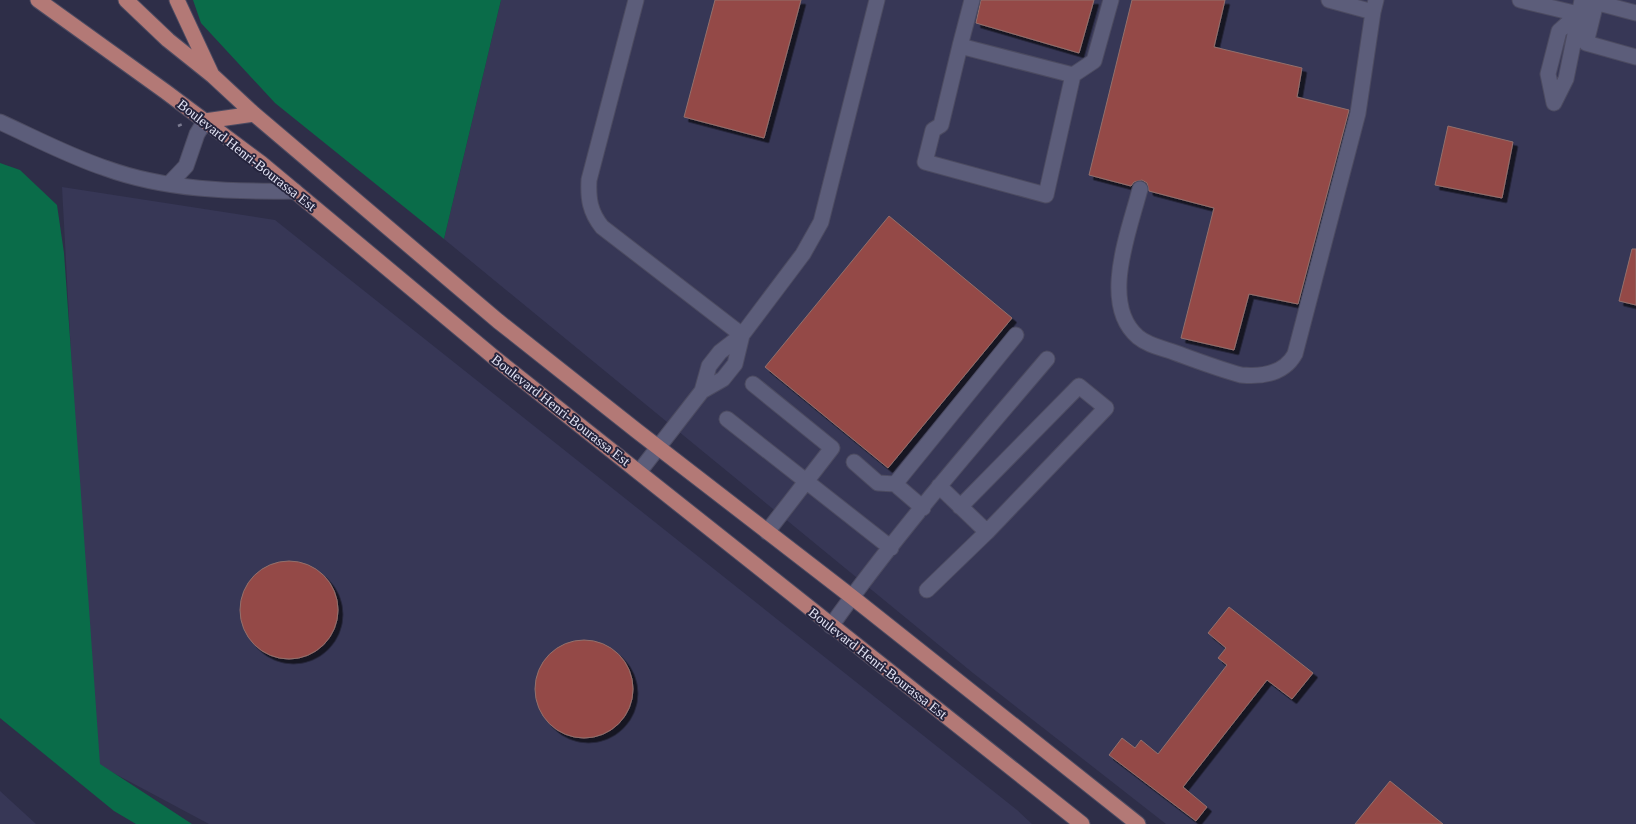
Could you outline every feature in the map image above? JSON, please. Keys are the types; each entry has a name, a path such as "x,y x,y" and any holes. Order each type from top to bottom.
{"main road":[{"name":"Boulevard Henri-Bourassa Est","path":"38,0 206,121 295,191 496,359 1082,824"},
{"path":"126,0 168,40 213,76 254,114 485,310 852,597 1134,823"},
{"path":"176,0 213,76"},
{"path":"206,121 254,114"}],"street":[{"path":"636,0 589,180 588,194 592,212 602,227 742,335"},
{"path":"639,472 702,391 723,378 735,364 742,335 804,254 821,222 877,0"},
{"path":"972,0 941,126 933,130 925,162 1046,195 1073,75 1094,61 1111,0"},
{"path":"1140,188 1123,254 1119,283 1121,309 1125,320 1136,336 1153,345 1241,375 1260,376 1280,371 1294,354 1358,112 1375,6 1329,0"},
{"path":"1520,0 1585,4 1636,14"},
{"path":"1585,4 1581,41 1566,79 1554,102 1548,74 1559,31 1585,4"},
{"path":"1581,41 1585,4"},
{"path":"1581,41 1636,56"},
{"path":"960,46 1073,75"},
{"path":"169,184 186,166 197,134 206,121"},
{"path":"0,122 105,168 134,177 194,188 261,192 295,191"},
{"path":"895,484 1016,334"},
{"path":"831,626 939,486 1047,359"},
{"path":"753,384 832,448 768,532"},
{"path":"927,590 987,532 1106,408 1078,386 960,507"},
{"path":"727,419 891,548"},
{"path":"854,462 878,483 895,484 923,508"},
{"path":"939,486 987,532"}],"shaded area":[{"path":"501,0 1636,0 1636,824 1166,824 973,673 444,239"},
{"path":"62,187 275,220 1017,810 1032,824 209,824 93,762"},
{"path":"0,791 36,824 0,824"}],"green space":[{"path":"193,0 501,0 444,239 275,103 201,23"},
{"path":"0,163 20,170 57,205 64,253 100,764 192,824 136,824 114,811 0,718"}],"building":[{"path":"715,0 801,0 764,138 684,117"},
{"path":"981,0 1094,0 1079,53 976,23"},
{"path":"1132,0 1225,0 1214,47 1302,68 1297,97 1349,110 1298,304 1249,294 1234,350 1181,338 1214,208 1149,191 1147,183 1142,180 1134,182 1131,186 1089,175"},
{"path":"1448,126 1513,142 1502,198 1435,185"},
{"path":"889,216 1012,318 888,468 765,367"},
{"path":"1632,249 1636,249 1636,305 1619,301"},
{"path":"289,561 308,565 324,575 334,591 338,610 334,629 324,645 308,655 289,659 270,655 254,645 244,629 240,610 244,591 254,575 270,565"},
{"path":"1229,607 1313,673 1292,699 1267,680 1183,787 1207,807 1196,821 1109,755 1122,738 1135,748 1141,740 1158,754 1227,665 1218,658 1226,648 1208,633"},
{"path":"584,640 603,644 619,654 629,670 633,689 629,708 619,724 603,734 584,738 565,734 549,724 539,708 535,689 539,670 549,654 565,644"},
{"path":"1390,781 1443,824 1355,824"}]}
